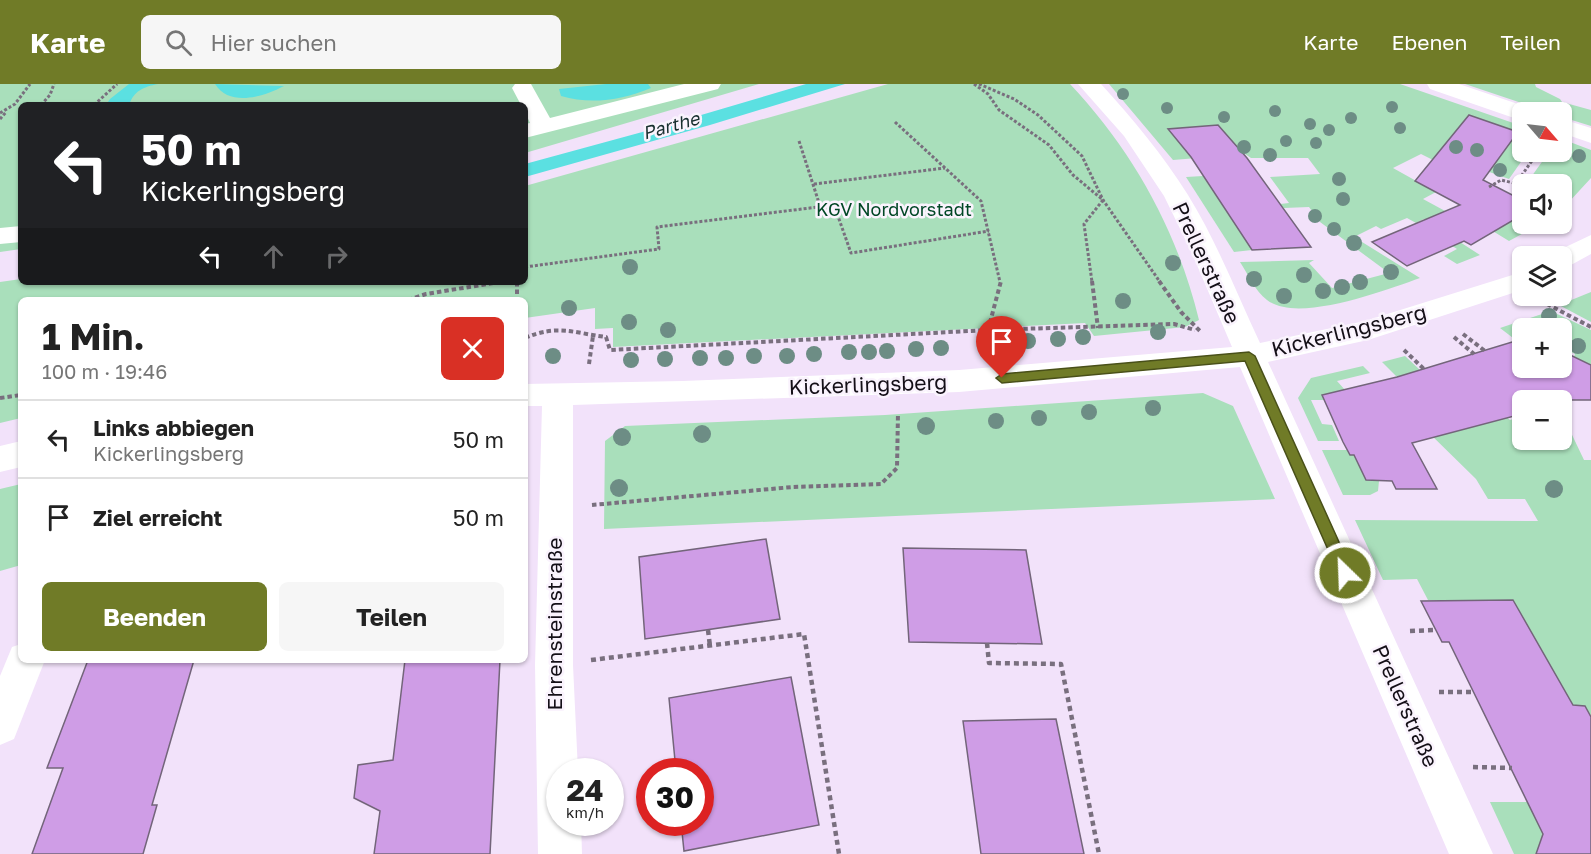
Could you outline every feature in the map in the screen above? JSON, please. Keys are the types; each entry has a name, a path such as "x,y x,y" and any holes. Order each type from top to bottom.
{"street":[{"path":"528,107 534,129 710,84"},
{"name":"Prellerstraße","path":"1089,84 1132,132 1176,196 1204,251 1471,854"},
{"path":"1438,84 1512,110"},
{"path":"523,88 527,102"},
{"path":"1572,129 1591,136"},
{"path":"0,236 18,234"},
{"path":"1572,253 1591,243"},
{"name":"Kickerlingsberg","path":"541,394 682,392 1024,377 1249,356 1368,330 1512,284"},
{"name":"Ehrensteinstraße","path":"541,394 555,508 554,665 560,854"},
{"path":"0,459 18,455"},
{"path":"0,725 25,663"}],"path":[{"path":"0,119 30,84"},
{"path":"44,102 50,95 54,84"},
{"path":"97,102 117,84"},
{"path":"974,84 988,94 999,110 1049,146 1073,175 1103,200"},
{"path":"528,336 541,330 565,327 593,336 606,337 610,350 988,330 1174,324 1202,332 1181,312 1103,200 1082,156 1038,115 1014,99 979,84"},
{"path":"0,113 6,111"},
{"path":"895,122 981,201 1001,280 988,330"},
{"path":"799,141 820,206"},
{"path":"814,184 945,168"},
{"path":"1489,187 1501,180 1512,183"},
{"path":"1098,328 1084,224 1103,200"},
{"path":"528,267 659,249 657,227 820,206 834,205 851,253 989,231"},
{"path":"417,297 482,285"},
{"path":"1550,306 1591,327"},
{"path":"1463,334 1485,351"},
{"path":"591,362 593,336"},
{"path":"1454,337 1474,354"},
{"path":"1404,350 1424,369"},
{"path":"555,508 793,487 881,484 897,468 897,415 909,383"},
{"path":"0,398 18,395"},
{"path":"708,630 710,646"},
{"path":"1408,631 1436,630"},
{"path":"554,665 804,634 839,854"},
{"path":"987,643 989,663 1061,664 1099,854"},
{"path":"1427,692 1474,692"},
{"path":"1462,767 1512,768"}],"green space":[{"path":"0,84 759,84 528,152 528,102 18,102 18,249 0,252"},
{"name":"KGV Nordvorstadt","path":"888,84 1070,84 1114,136 1150,193 1178,255 1199,320 1185,327 1094,336 1085,323 613,347 613,328 595,329 595,308 528,318 528,297 18,297 18,419 0,423 0,282 18,279 18,285 528,285 528,185"},
{"path":"1109,84 1400,84 1512,123 1512,162 1521,162 1509,179 1453,159 1437,162 1421,154 1393,168 1436,192 1423,199 1471,225 1449,235 1480,255 1457,264 1444,256 1457,249 1435,235 1443,231 1424,219 1416,223 1407,218 1381,229 1376,226 1354,237 1420,278 1342,303 1299,308 1281,306 1267,300 1255,287 1240,262 1314,260 1309,263 1332,288 1389,273 1320,222 1309,207 1284,208 1280,204 1289,203 1270,177 1320,174 1308,158 1251,158 1245,154 1173,160"},
{"path":"1465,84 1535,84 1536,87 1562,102 1518,102"},
{"path":"1572,105 1591,110 1591,126 1572,120"},
{"path":"1572,143 1591,150 1591,178 1572,199 1572,174 1533,174 1542,162 1572,162"},
{"path":"1203,176 1252,250 1234,252 1186,177"},
{"path":"1485,218 1502,227 1512,221 1512,234 1522,234 1509,241 1478,222"},
{"path":"1591,292 1591,322 1561,306 1572,306 1572,300"},
{"path":"1551,311 1566,318 1530,318"},
{"path":"1572,321 1591,330 1591,365 1574,357 1575,354 1572,352"},
{"path":"1512,324 1512,337 1500,328"},
{"path":"1405,356 1420,370 1397,377 1382,362"},
{"path":"1363,366 1370,373 1337,381 1345,390 1324,400 1311,400 1322,424 1332,425 1339,441 1318,441 1298,398 1311,378"},
{"path":"1203,393 1233,406 1275,499 604,529 605,441 625,426 885,415"},
{"path":"1502,413 1512,419 1512,450 1572,450 1572,435 1584,460 1591,460 1591,717 1585,706 1566,705 1513,600 1428,600 1417,579 1383,580 1355,520 1538,521 1525,499 1488,499 1476,479 1426,430 1446,424 1454,432 1472,427"},
{"path":"1322,450 1348,450 1350,455 1354,455 1366,480 1379,481 1378,491 1370,495 1343,495"},
{"path":"18,485 18,566 0,571 0,489"},
{"path":"1490,802 1528,802 1548,844 1536,854 1514,854"}],"water":[{"path":"129,84 158,84 140,90 131,102 108,102"},
{"path":"215,84 284,86 258,96 238,98 229,96"},
{"path":"606,84 648,84 651,88 629,96 595,101 561,96 559,89"},
{"name":"Parthe","path":"806,84 845,84 528,176 528,163"}],"building":[{"path":"1469,115 1512,130 1512,140 1483,180 1512,195 1512,221 1471,245 1464,241 1407,266 1372,242 1460,205 1415,181"},
{"path":"1218,125 1247,158 1311,247 1252,250 1191,157 1168,129"},
{"path":"1512,342 1512,378 1572,378 1572,356 1591,365 1591,400 1572,400 1572,390 1512,390 1512,417 1412,443 1437,489 1396,489 1392,481 1366,480 1354,455 1350,455 1343,442 1322,395 1397,377"},
{"path":"766,539 780,619 645,639 639,557"},
{"path":"903,548 1026,550 1042,644 909,642"},
{"path":"1513,600 1573,705 1585,706 1591,717 1591,854 1536,854 1543,834 1449,642 1442,642 1421,601"},
{"path":"87,663 193,663 152,805 157,805 143,854 32,854 63,768 47,768"},
{"path":"405,663 500,663 490,854 374,854 380,811 354,798 358,765 393,760"},
{"path":"791,677 819,825 684,851 682,836 714,836 714,758 675,758 669,698"},
{"path":"1056,719 1084,854 981,854 963,721"}],"route":[{"path":"1002,378 1249,356 1345,573"}]}
